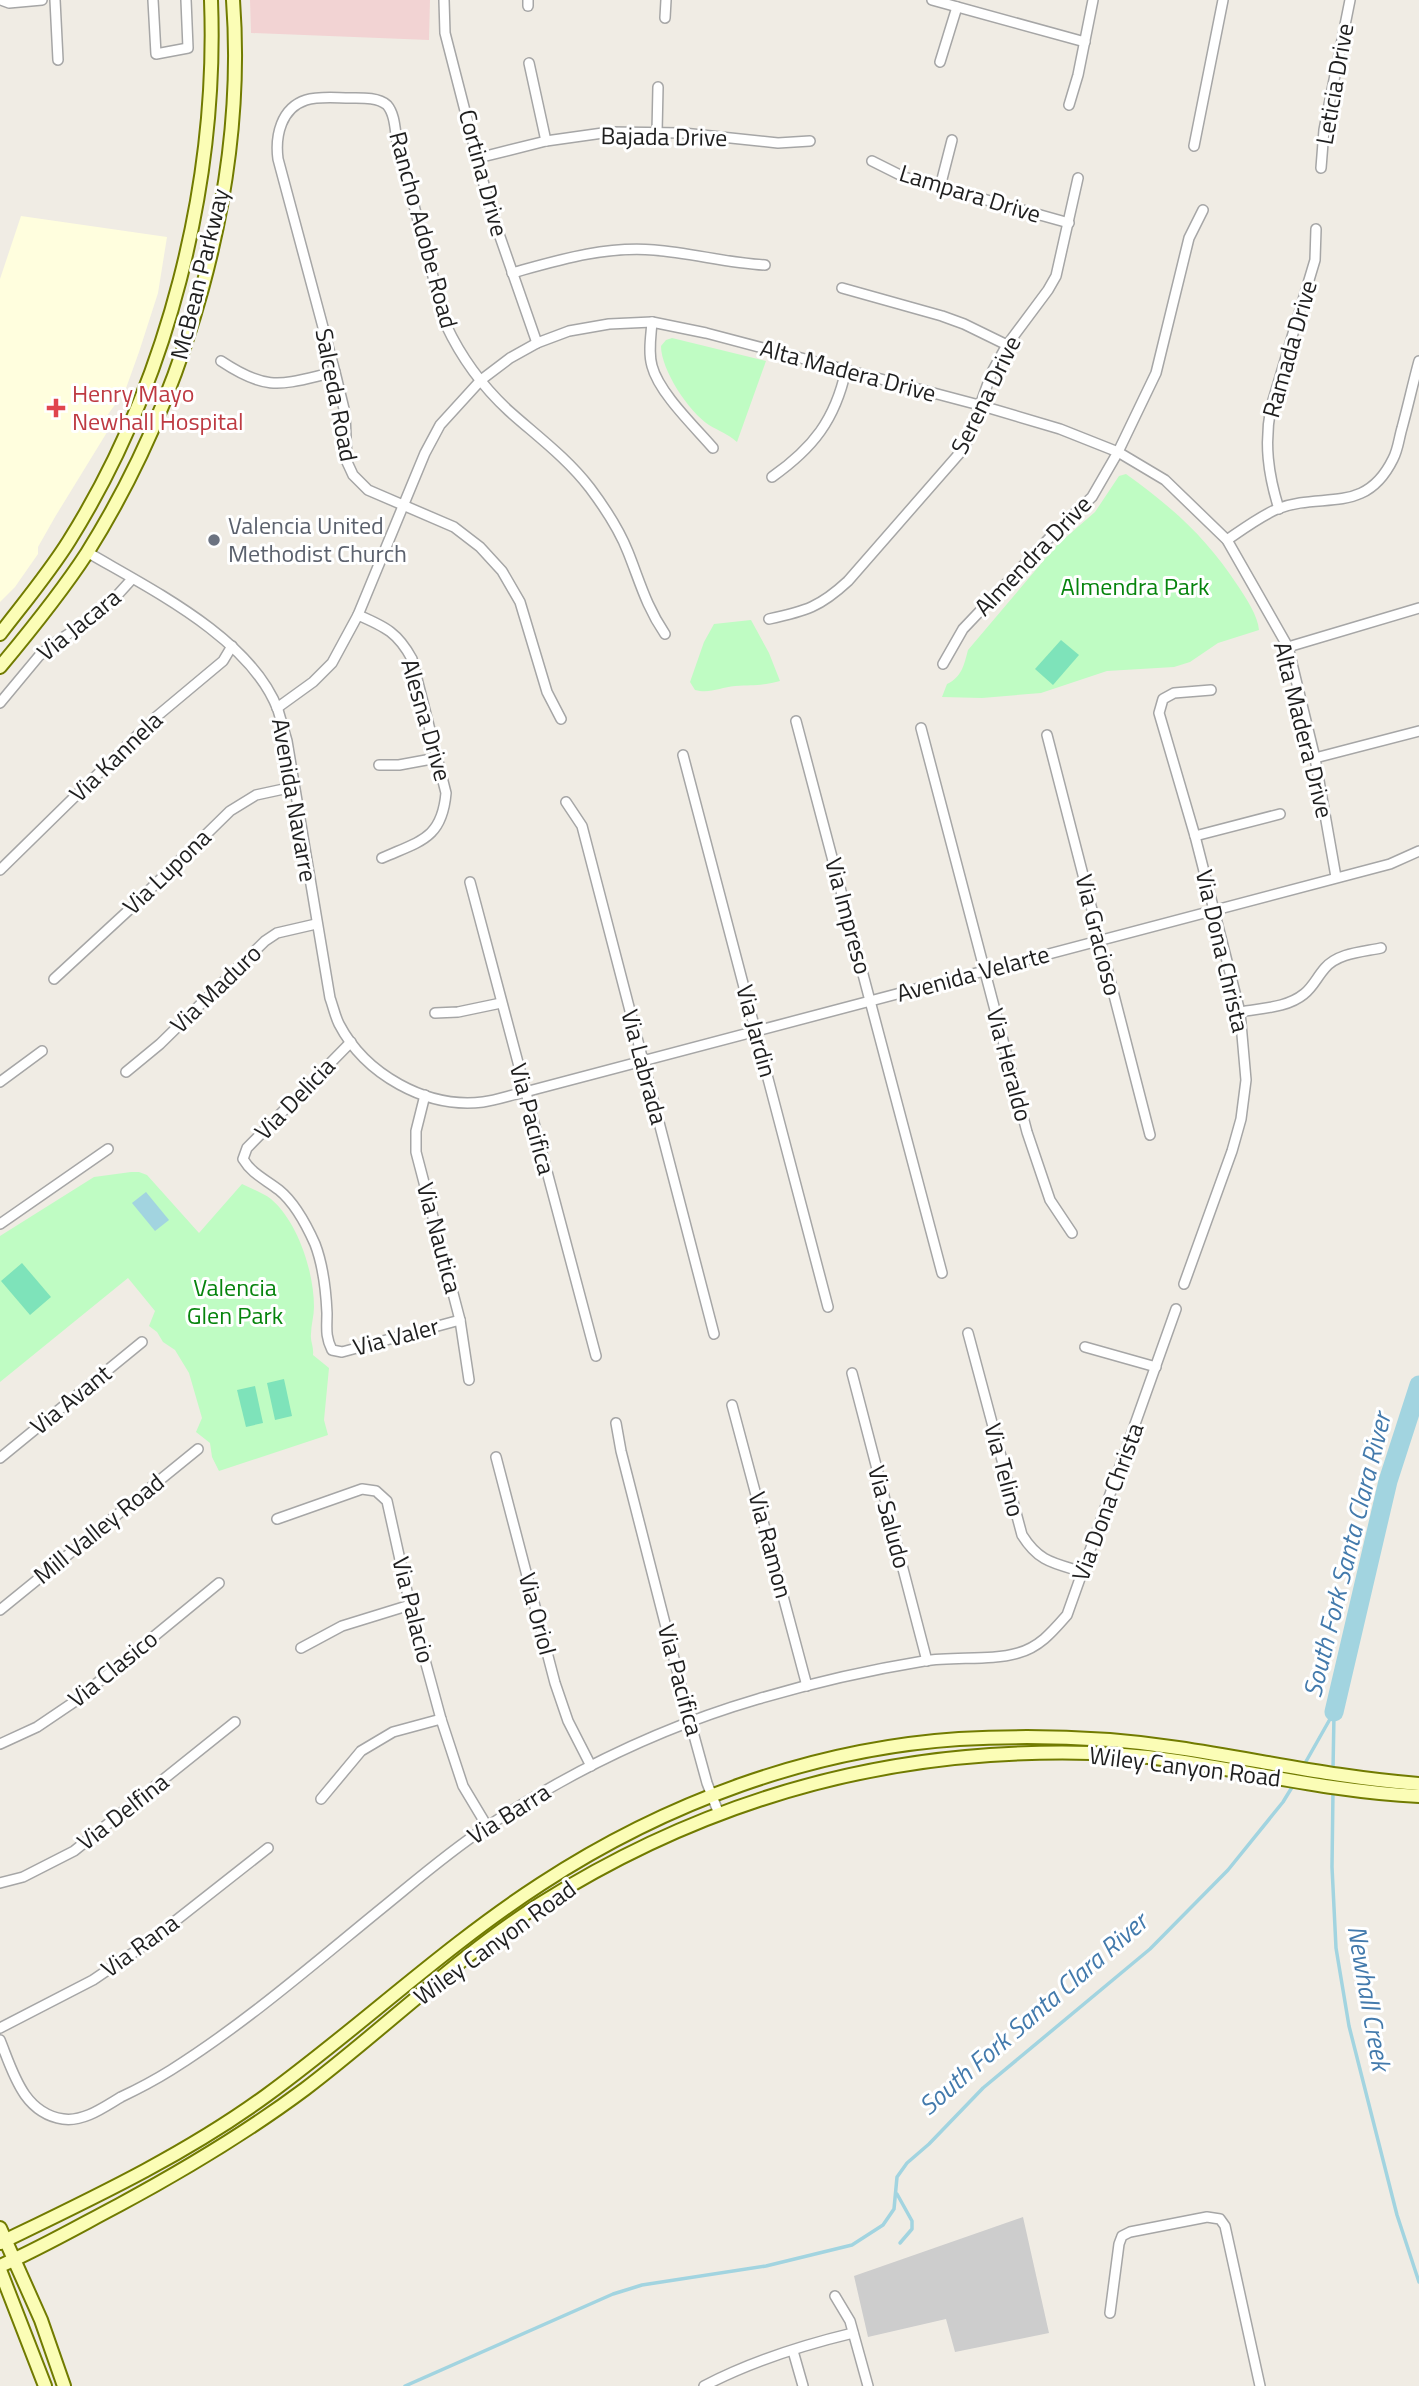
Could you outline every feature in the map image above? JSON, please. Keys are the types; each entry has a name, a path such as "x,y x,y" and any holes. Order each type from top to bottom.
{"main road":[{"name":"McBean Parkway","path":"0,634 80,523 133,415 166,327 187,251 204,157 211,68 211,0"},
{"name":"McBean Parkway","path":"0,667 28,634 87,552 124,488 161,408 188,335 205,274 227,159 235,61 233,0"},
{"name":"Wiley Canyon Road","path":"3,2242 203,2140 268,2095 460,1942 541,1884 620,1838 712,1795 793,1768 859,1752 922,1743 1037,1737 1419,1784"},
{"name":"Wiley Canyon Road","path":"0,2268 175,2175 264,2119 537,1906 602,1867 662,1837 797,1787 850,1773 991,1755 1171,1754 1309,1783 1419,1796"},
{"path":"460,1942 470,1956"},
{"path":"0,2228 3,2242 15,2260 41,2320 64,2386"},
{"path":"0,2268 45,2386"}],"street":[{"path":"1,0 9,3 42,0"},
{"path":"55,0 58,60"},
{"path":"153,0 156,54 188,48 186,0"},
{"name":"Cortina Drive","path":"444,0 445,33 490,208 537,343"},
{"path":"665,18 666,0"},
{"path":"932,0 1085,42"},
{"path":"1069,105 1093,0"},
{"path":"1194,146 1223,0"},
{"name":"Leticia Drive","path":"1321,168 1324,130 1350,0"},
{"path":"940,62 957,6"},
{"path":"529,63 546,141"},
{"path":"657,132 658,87"},
{"name":"Salceda Road","path":"330,97 306,100 292,108 282,120 276,141 278,159 345,413 347,461 353,475 368,490 454,527 480,547 502,571 520,602 547,692 561,719"},
{"name":"Rancho Adobe Road","path":"330,97 378,100 387,105 393,115 397,142 446,326 481,380 507,409 553,447 588,486 613,521 650,612 665,634"},
{"name":"Bajada Drive","path":"478,158 546,141 610,132 657,132 778,144 810,141"},
{"path":"940,187 952,140"},
{"name":"Lampara Drive","path":"872,161 904,177 1069,223"},
{"name":"Serena Drive","path":"769,620 806,611 829,598 848,581 965,447 992,372 1007,345 1056,276 1078,178"},
{"name":"Almendra Drive","path":"943,664 963,629 1092,497 1118,452 1156,373 1189,238 1203,210"},
{"name":"Ramada Drive","path":"1279,509 1268,463 1267,429 1271,407 1315,260 1316,229"},
{"path":"512,273 580,254 612,250 652,250 691,254 731,263 765,265"},
{"path":"842,288 942,316 1007,345"},
{"path":"652,322 652,367 671,399 713,448"},
{"name":"Alta Madera Drive","path":"277,708 313,682 332,663 359,615 425,453 440,425 481,380 510,358 537,343 569,331 609,324 652,322 706,333 1060,429 1118,452 1165,480 1227,540 1288,647 1315,758 1336,877"},
{"path":"221,360 246,377 268,384 335,372"},
{"path":"1227,540 1279,509 1303,503 1351,498 1370,488 1385,473 1395,456 1419,361"},
{"path":"772,477 796,459 824,430 834,409 846,370"},
{"name":"Avenida Navarre","path":"87,552 200,621 232,646 255,672 277,708 286,741 330,998 338,1023 351,1042 372,1066 401,1086 425,1095 449,1101 483,1102 525,1092"},
{"name":"Via Jacara","path":"0,703 39,656 52,644 102,612 132,579"},
{"path":"1288,647 1419,608"},
{"name":"Alesna Drive","path":"359,615 386,627 402,640 412,659 446,793 444,814 435,828 420,841 382,858"},
{"name":"Via Kannela","path":"0,870 156,717 223,661 232,646"},
{"name":"Via Dona Christa","path":"1185,1284 1232,1150 1241,1119 1245,1080 1240,1012 1160,713 1163,699 1174,693 1211,690"},
{"name":"Via Impreso","path":"796,721 942,1273"},
{"name":"Via Heraldo","path":"921,728 1034,1155 1050,1200 1072,1233"},
{"path":"1315,758 1419,731"},
{"name":"Via Gracioso","path":"1048,735 1150,1135"},
{"name":"Via Jardin","path":"683,755 828,1307"},
{"path":"379,765 399,765 437,758"},
{"name":"Via Lupona","path":"54,979 230,811 256,795 293,787"},
{"name":"Via Labrada","path":"566,802 582,826 714,1334"},
{"path":"1195,836 1280,814"},
{"name":"Avenida Velarte","path":"525,1092 1390,864 1419,851"},
{"name":"Via Pacifica","path":"470,882 596,1356"},
{"name":"Via Maduro","path":"125,1072 160,1044 265,941 277,933 316,924"},
{"path":"1240,1012 1279,1006 1302,996 1326,966 1344,956 1381,948"},
{"path":"435,1013 458,1012 501,1003"},
{"name":"Via Delicia","path":"332,1350 326,1337 323,1273 315,1245 301,1217 281,1192 250,1171 243,1158 247,1148 351,1042"},
{"path":"0,1082 42,1051"},
{"name":"Via Nautica","path":"425,1095 416,1132 416,1153 460,1320 469,1380"},
{"path":"0,1223 108,1149"},
{"name":"Via Dona Christa","path":"1036,1646 1054,1631 1067,1615 1176,1308"},
{"name":"Via Valer","path":"332,1350 342,1352 460,1320"},
{"name":"Via Telino","path":"968,1333 1021,1535 1033,1552 1052,1563 1083,1572"},
{"name":"Via Avant","path":"0,1458 142,1342"},
{"path":"1085,1347 1156,1367"},
{"name":"Via Saludo","path":"852,1373 927,1661"},
{"name":"Via Ramon","path":"732,1405 807,1686"},
{"name":"Via Pacifica","path":"616,1423 690,1721 719,1814"},
{"name":"Mill Valley Road","path":"0,1610 198,1449"},
{"name":"Via Oriol","path":"496,1457 555,1683 568,1721 591,1766"},
{"name":"Via Palacio","path":"277,1519 362,1489 376,1491 387,1501 410,1605 440,1719 463,1786 487,1826"},
{"name":"Via Clasico","path":"0,1744 37,1727 74,1702 219,1583"},
{"path":"301,1648 342,1626 410,1605"},
{"name":"Via Barra","path":"0,2040 22,2091 30,2102 49,2115 65,2119 83,2118 170,2071 230,2029 455,1849 487,1826 591,1766 690,1721 757,1699 927,1661 1017,1654 1036,1646"},
{"path":"321,1799 361,1751 393,1732 440,1719"},
{"name":"Via Delfina","path":"0,1883 23,1877 74,1851 235,1722"},
{"name":"Via Rana","path":"0,2028 115,1966 268,1848"},
{"path":"1110,2313 1122,2236 1130,2232 1207,2217 1220,2219 1225,2226 1260,2386"},
{"path":"835,2296 845,2309 868,2386"},
{"path":"704,2386 793,2351 853,2333"},
{"path":"793,2351 803,2386"}],"shaded area":[{"path":"250,0 430,0 429,40 251,33"},
{"name":"Henry Mayo Newhall Hospital","path":"21,216 167,237 158,293 139,352 125,391 101,424 109,429 55,517 38,547 38,554 15,587 0,602 0,279"},
{"path":"1023,2217 1049,2333 955,2352 946,2319 868,2337 854,2276"}],"green space":[{"path":"672,338 766,361 737,442 701,419 678,390 662,356 661,346"},
{"name":"Almendra Park","path":"1126,474 1174,511 1214,553 1248,602 1259,630 1218,643 1190,662 1174,667 1107,671 1041,693 982,698 942,697 947,684 962,670 968,650 1056,546 1095,512 1119,476"},
{"path":"751,620 780,681 711,691 695,690 690,682 704,642 714,624"},
{"path":"1061,640 1079,655 1053,685 1035,669"},
{"name":"Valencia Glen Park","path":"131,1172 147,1175 199,1233 242,1184 268,1197 281,1209 303,1248 308,1264 314,1307 311,1337 313,1355 329,1368 324,1420 328,1435 219,1471 212,1457 210,1443 196,1432 202,1418 189,1373 175,1350 163,1342 149,1326 155,1311 128,1278 0,1382 0,1236 94,1177"},
{"path":"22,1263 51,1297 30,1315 1,1281"},
{"path":"284,1379 292,1416 275,1420 267,1383"},
{"path":"255,1386 263,1423 246,1427 237,1390"}],"water":[{"path":"146,1192 169,1220 155,1231 132,1203"}],"waterway":[{"name":"South Fork Santa Clara River","path":"1334,1712 1388,1481 1419,1385"},
{"name":"South Fork Santa Clara River","path":"1304,1765 1334,1712"},
{"name":"Newhall Creek","path":"1333,1770 1334,1714"},
{"name":"South Fork Santa Clara River","path":"405,2386 613,2294 642,2285 766,2266 852,2245 883,2225 894,2209 897,2177 907,2163 983,2088 1150,1949 1228,1870 1283,1802 1294,1784"},
{"name":"Newhall Creek","path":"1333,1791 1332,1867 1336,1948 1349,2026 1397,2215 1419,2282"},
{"path":"897,2194 912,2221 912,2229 900,2243"}],"place":[{"name":"Henry Mayo Newhall Hospital","path":"56,408"},
{"name":"Valencia United Methodist Church","path":"214,540"}]}
